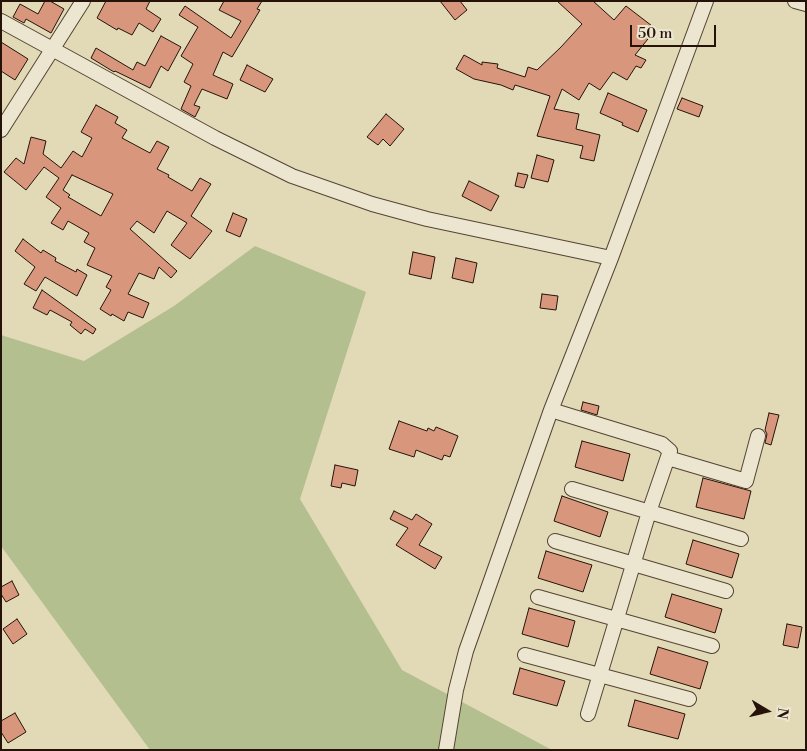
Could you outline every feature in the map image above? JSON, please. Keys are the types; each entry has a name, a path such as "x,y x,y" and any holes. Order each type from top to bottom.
{"street":[{"path":"1,130 83,1"},
{"path":"446,750 456,690 466,651 551,410 611,258 706,1"},
{"path":"795,1 806,4"},
{"path":"1,21 215,138 292,176 372,204 427,219 611,258"},
{"path":"551,410 662,444 670,451 649,512 588,714"},
{"path":"668,458 746,481 758,436"},
{"path":"572,489 740,539"},
{"path":"556,541 726,591"},
{"path":"538,597 712,646"},
{"path":"525,655 689,699"}],"green space":[{"path":"255,246 366,292 300,499 402,670 552,750 150,750 1,546 1,335 84,361 174,306"}],"building":[{"path":"45,1 50,1 64,9 51,33 26,19 24,23 13,17 20,4 38,14"},
{"path":"106,1 150,1 146,9 161,19 153,32 139,23 132,35 118,28 117,30 97,18"},
{"path":"224,1 262,1 257,9 260,10 232,57 223,52 213,75 233,84 227,99 202,89 194,105 200,107 195,117 181,109 191,86 184,82 193,64 181,56 198,27 179,15 185,6 231,38 241,21 219,10"},
{"path":"440,1 460,1 467,10 455,20"},
{"path":"557,1 593,1 614,20 626,6 656,29 635,55 646,60 641,68 636,66 627,80 613,72 600,90 589,83 579,100 562,89 554,109 579,114 576,129 600,135 594,161 580,158 583,146 537,136 550,96 515,85 513,90 501,85 474,79 456,69 464,55 482,65 482,62 498,64 497,68 525,77 528,67 537,70 582,24"},
{"path":"161,36 181,47 168,71 161,66 150,88 114,72 91,58 96,48 133,70 137,62 145,66"},
{"path":"1,42 28,59 15,80 1,71"},
{"path":"247,65 273,79 265,92 240,80"},
{"path":"608,93 647,110 638,132 600,113"},
{"path":"682,98 703,106 699,117 677,109"},
{"path":"96,105 118,117 115,123 127,130 122,138 150,153 157,141 169,147 157,169 169,175 168,177 192,191 200,178 211,184 191,216 212,231 190,259 171,245 187,223 167,211 154,233 137,221 130,229 177,271 171,278 159,267 154,279 139,273 128,294 149,303 143,318 128,312 124,321 100,309 111,290 106,287 112,276 87,265 95,248 84,242 89,233 68,221 63,230 51,223 61,208 46,197 59,178 44,167 26,190 4,172 16,158 24,164 31,137 46,141 43,154 61,168 73,151 82,157 92,138 81,132","holes":["72,175 113,194 101,216 68,197 70,195 63,190"]},
{"path":"386,114 404,129 390,146 383,139 378,145 367,137"},
{"path":"537,155 554,160 548,182 531,178"},
{"path":"518,173 528,175 524,188 515,186"},
{"path":"469,181 499,196 491,211 462,196"},
{"path":"233,213 247,219 240,237 226,231"},
{"path":"23,239 41,253 43,250 56,258 55,261 76,272 77,269 87,275 77,296 45,277 36,291 24,284 35,267 15,251"},
{"path":"413,252 435,257 431,279 409,274"},
{"path":"456,258 477,263 473,283 452,278"},
{"path":"42,290 96,329 93,334 85,329 81,334 70,325 72,322 50,310 47,315 33,308"},
{"path":"542,294 558,296 556,310 540,308"},
{"path":"583,402 599,406 597,415 581,410"},
{"path":"769,413 779,415 771,445 765,443 767,434 765,430"},
{"path":"399,421 427,431 428,428 434,431 436,427 458,436 450,457 444,455 442,460 416,450 414,457 389,449"},
{"path":"582,441 630,454 623,481 575,467"},
{"path":"335,465 358,470 355,486 342,483 341,488 331,486"},
{"path":"703,478 751,491 744,519 696,507"},
{"path":"562,496 608,512 600,537 554,521"},
{"path":"394,511 412,520 416,514 432,524 419,545 442,557 435,569 396,545 408,528 390,519"},
{"path":"693,540 739,554 732,578 686,564"},
{"path":"546,551 592,565 583,592 538,578"},
{"path":"12,581 19,595 6,602 1,594 1,587"},
{"path":"672,594 722,609 715,633 665,617"},
{"path":"529,608 575,621 568,647 522,634"},
{"path":"17,619 27,634 13,644 3,629"},
{"path":"787,624 802,627 798,648 783,645"},
{"path":"658,647 708,662 700,689 650,674"},
{"path":"520,668 565,681 557,706 513,694"},
{"path":"635,700 685,714 678,739 628,726"},
{"path":"15,713 26,732 8,743 1,732 1,721"}]}
